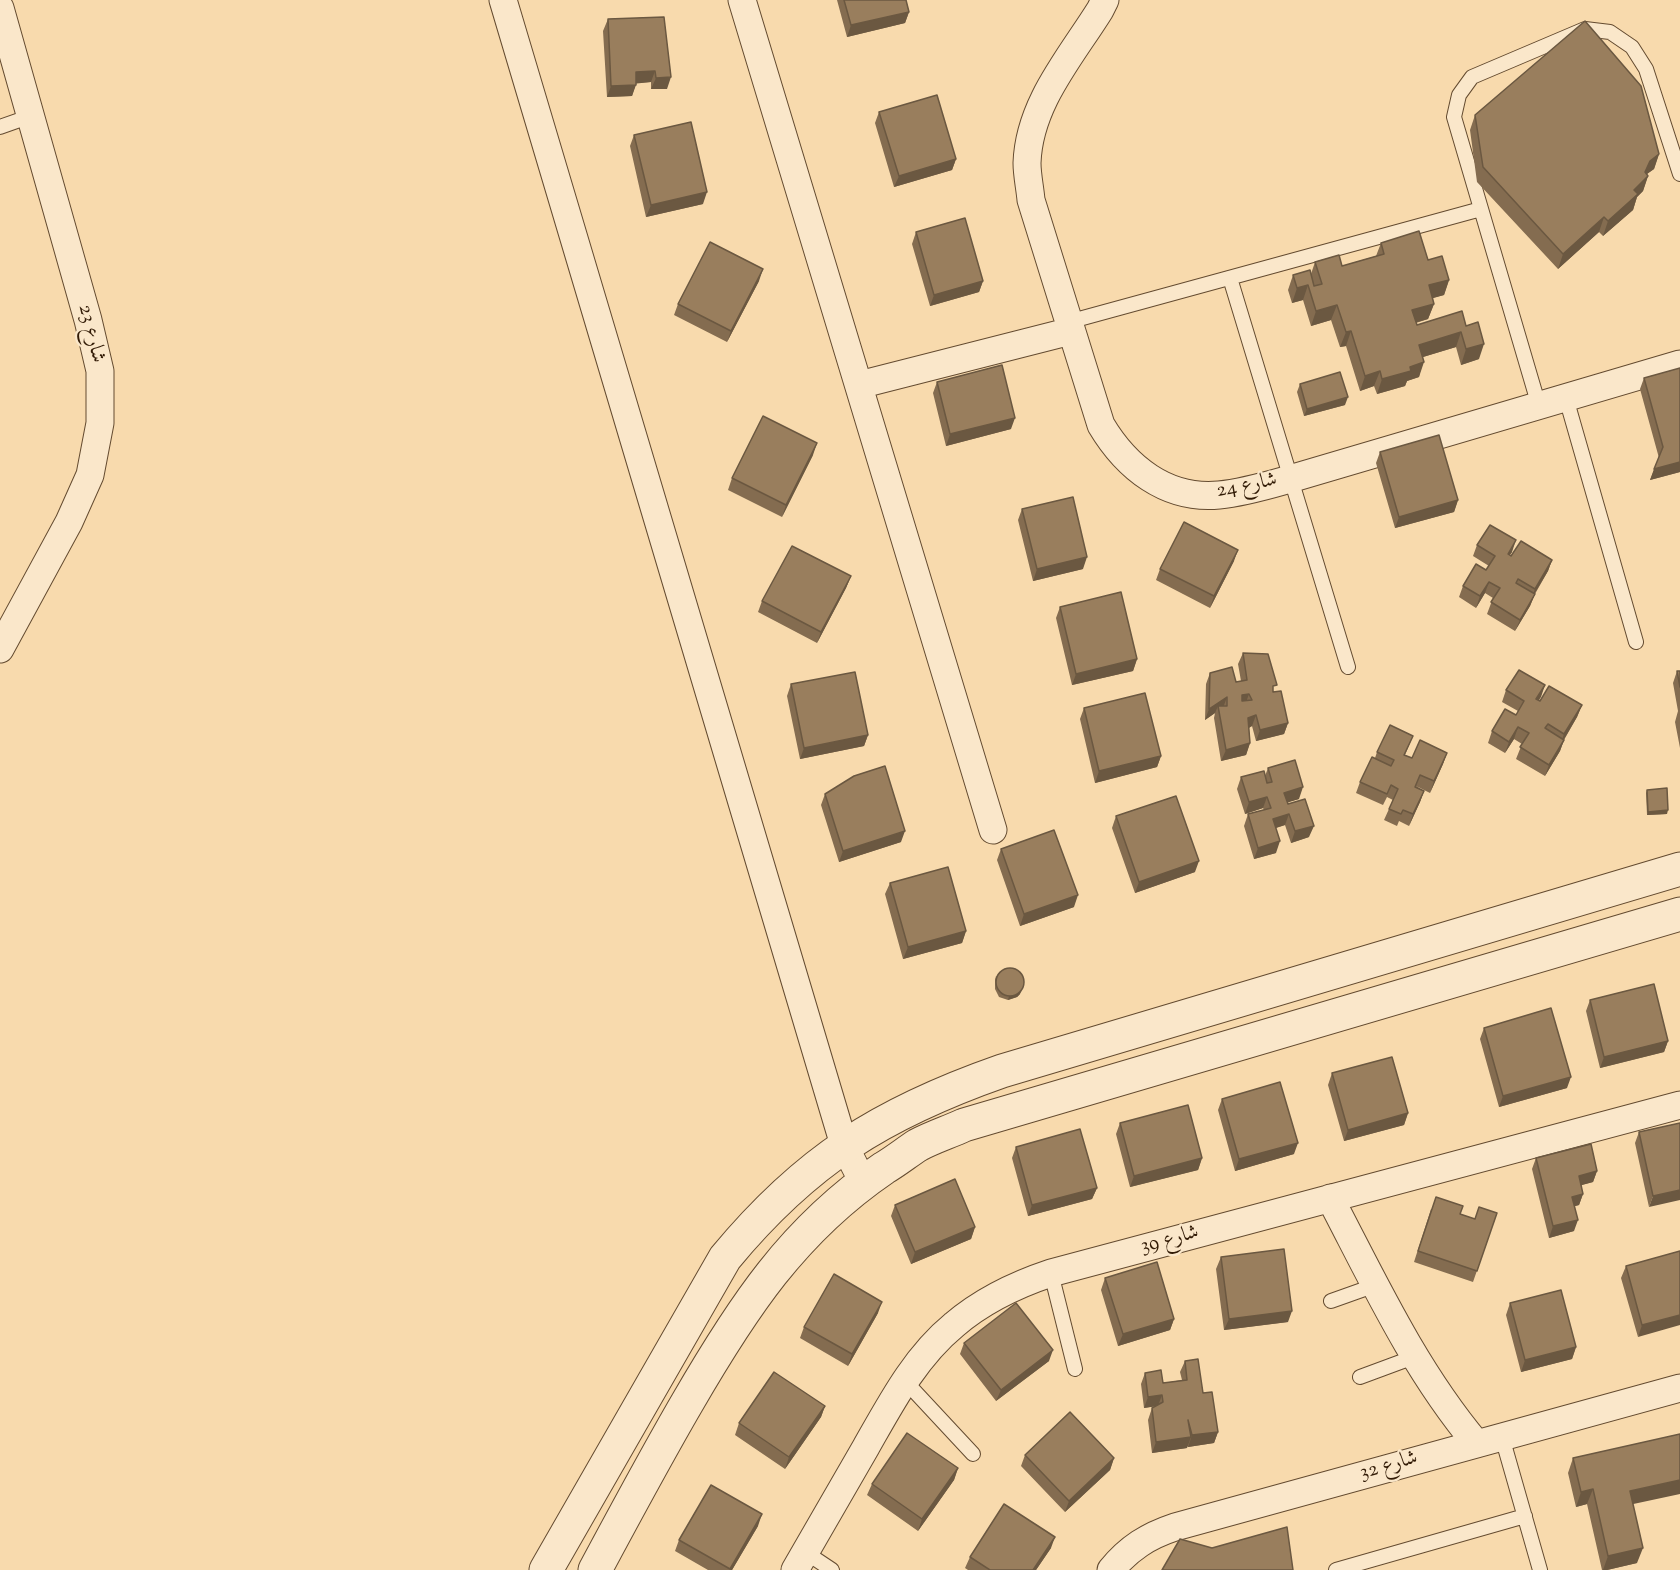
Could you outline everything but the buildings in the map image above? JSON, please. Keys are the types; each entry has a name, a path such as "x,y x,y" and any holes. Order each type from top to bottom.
{"street":[{"path":"503,0 844,1145 863,1182"},
{"path":"742,0 993,830"},
{"name":"شارع 24","path":"1105,0 1046,94 1032,128 1027,164 1031,200 1101,425 1114,446 1131,465 1144,475 1184,492 1215,495 1234,493 1680,364"},
{"name":"شارع 23","path":"0,8 88,320 100,371 100,423 90,475 69,522 0,649"},
{"path":"859,385 1070,327"},
{"path":"546,1570 725,1258 780,1197 844,1145 926,1100 1002,1071 1680,868"},
{"path":"595,1570 656,1456 744,1308 804,1235 838,1202 918,1145 964,1125 1680,914"},
{"name":"شارع 39","path":"800,1561 904,1381 933,1344 975,1308 999,1294 1051,1273 1680,1105"},
{"path":"1330,1198 1414,1357 1442,1399 1476,1443"},
{"name":"شارع 32","path":"1111,1570 1122,1556 1138,1543 1165,1530 1680,1388"}],"lane":[{"path":"1539,406 1454,117 1459,95 1472,77 1585,29 1610,32 1632,47 1646,69 1680,174"},
{"path":"0,127 31,116"},
{"path":"1070,327 1230,278 1481,209"},
{"path":"1230,278 1348,667"},
{"path":"1566,398 1636,642"},
{"path":"1051,1273 1075,1369"},
{"path":"1331,1301 1376,1286"},
{"path":"1360,1377 1414,1357"},
{"path":"904,1381 973,1454"},
{"path":"1502,1437 1540,1570"},
{"path":"1336,1570 1525,1516"},
{"path":"800,1561 832,1570"}]}
